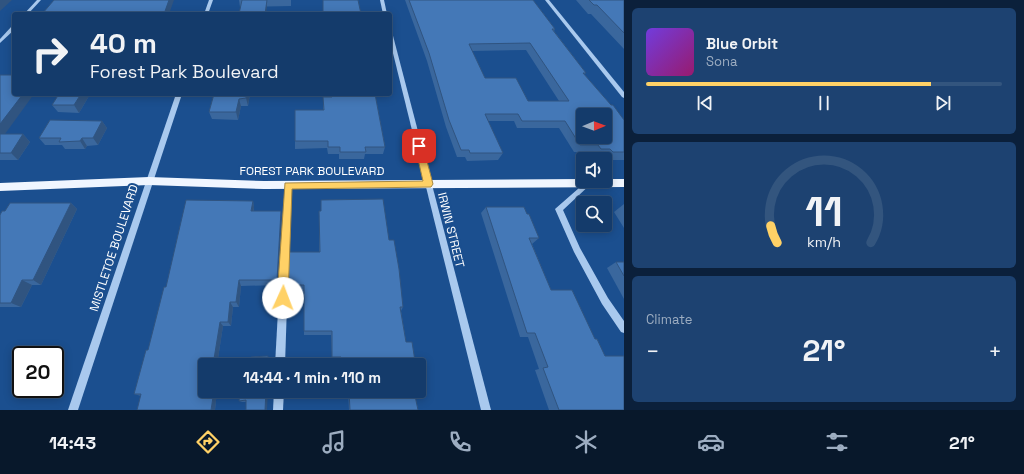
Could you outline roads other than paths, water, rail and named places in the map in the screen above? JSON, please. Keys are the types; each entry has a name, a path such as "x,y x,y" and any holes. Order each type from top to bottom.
{"main road":[{"name":"FOREST PARK BOULEVARD","path":"0,187 150,181 288,185 576,182"},
{"name":"FOREST PARK BOULEVARD","path":"612,183 624,183"}],"street":[{"path":"28,12 39,0"},
{"path":"207,12 211,0"},
{"path":"382,0 385,12"},
{"path":"547,0 623,94"},
{"path":"0,42 12,29"},
{"name":"IRWIN STREET","path":"392,40 486,410"},
{"name":"MISTLETOE BOULEVARD","path":"73,410 178,96"},
{"path":"280,358 288,185"},
{"path":"583,188 559,209 577,250 605,301 624,328"},
{"path":"278,410 279,398"}]}
